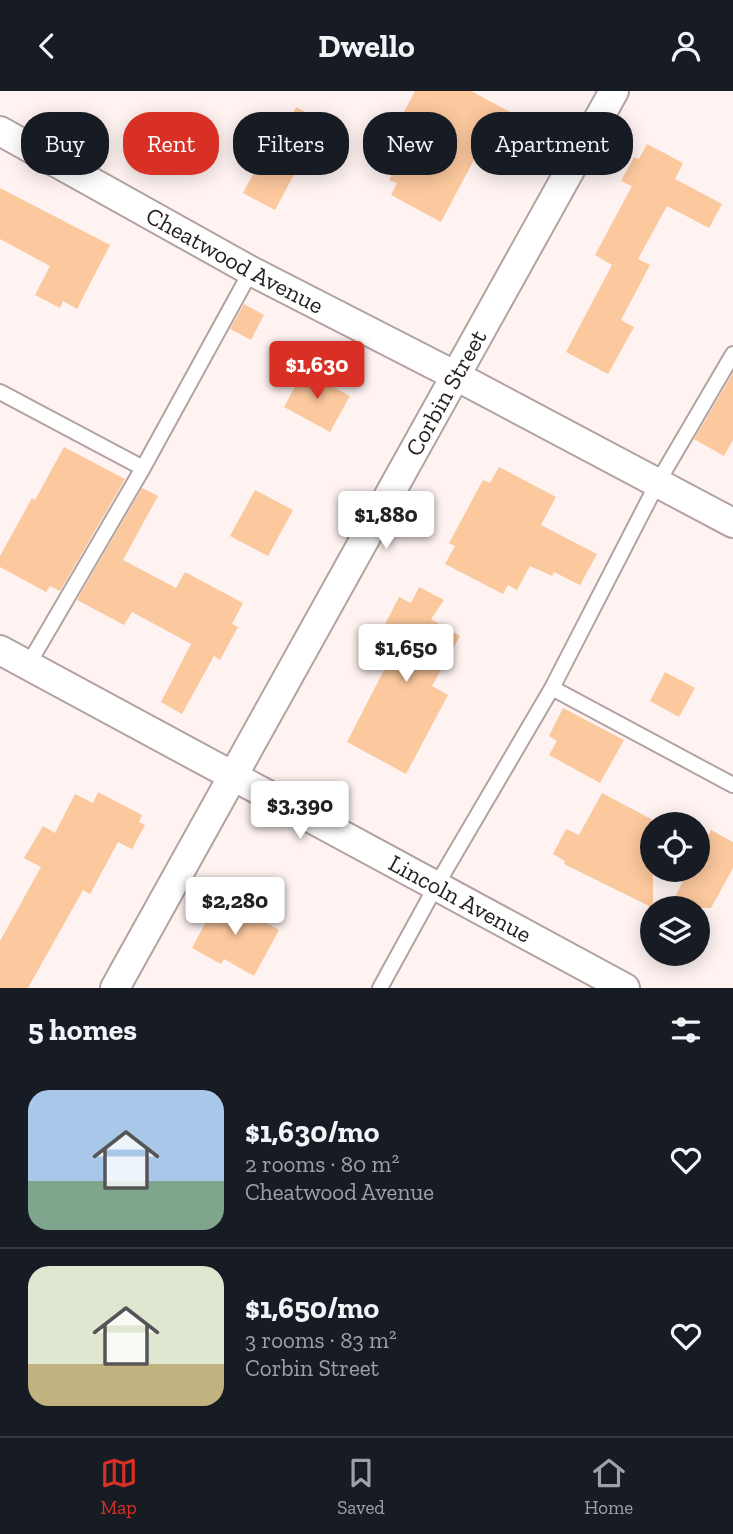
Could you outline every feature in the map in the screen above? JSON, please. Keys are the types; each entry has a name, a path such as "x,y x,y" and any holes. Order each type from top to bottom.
{"street":[{"name":"Corbin Street","path":"115,988 614,91"},
{"name":"Cheatwood Avenue","path":"0,131 251,271 733,523"},
{"name":"Lincoln Avenue","path":"0,650 625,988"}],"lane":[{"path":"28,665 143,468 251,271"},
{"path":"380,988 436,886 552,688 658,482 733,354"},
{"path":"0,392 143,468"},
{"path":"552,688 733,785"}],"building":[{"path":"415,91 471,91 510,112 471,112 471,165 441,222 391,195 397,183 389,180 392,175 457,175 457,112 404,112"},
{"path":"647,144 683,163 675,179 722,204 709,228 667,206 638,259 650,265 621,320 634,327 608,374 566,352 612,265 595,255 632,186 621,181 624,175 633,175 633,159 639,159"},
{"path":"253,175 294,175 275,210 243,193"},
{"path":"0,188 110,245 77,309 63,301 60,308 35,295 50,266 0,239"},
{"path":"244,304 264,315 251,340 230,329"},
{"path":"303,371 350,396 330,432 284,407"},
{"path":"733,373 733,440 724,456 694,439"},
{"path":"64,447 125,479 60,591 50,586 46,592 0,567 0,556"},
{"path":"499,467 556,497 541,525 597,554 580,585 554,572 552,576 530,566 517,590 508,585 503,594 445,564 455,546 449,543 483,480 490,483"},
{"path":"142,488 158,496 123,560 176,588 185,572 243,603 232,624 238,627 220,660 214,656 182,714 161,702 191,644 132,612 124,625 77,600"},
{"path":"255,490 293,510 268,556 230,536"},
{"path":"419,587 444,600 431,619 460,636 432,686 448,695 406,774 347,742 384,670 377,665 392,636 382,630 399,597 411,603"},
{"path":"665,672 695,688 679,717 650,701"},
{"path":"563,708 624,740 600,783 549,755 557,741 549,736"},
{"path":"98,792 142,815 139,822 145,825 132,849 118,842 90,894 83,890 28,988 0,988 0,941 41,867 24,858 43,826 55,833 75,794 93,803"},
{"path":"602,793 640,813 640,882 653,882 653,896 640,896 640,902 564,864 565,861 553,854 566,829 579,835"},
{"path":"710,832 733,842 733,868 711,908 710,896 675,896 683,882 710,882"},
{"path":"219,897 279,930 254,976 224,959 221,964 192,948"}]}
